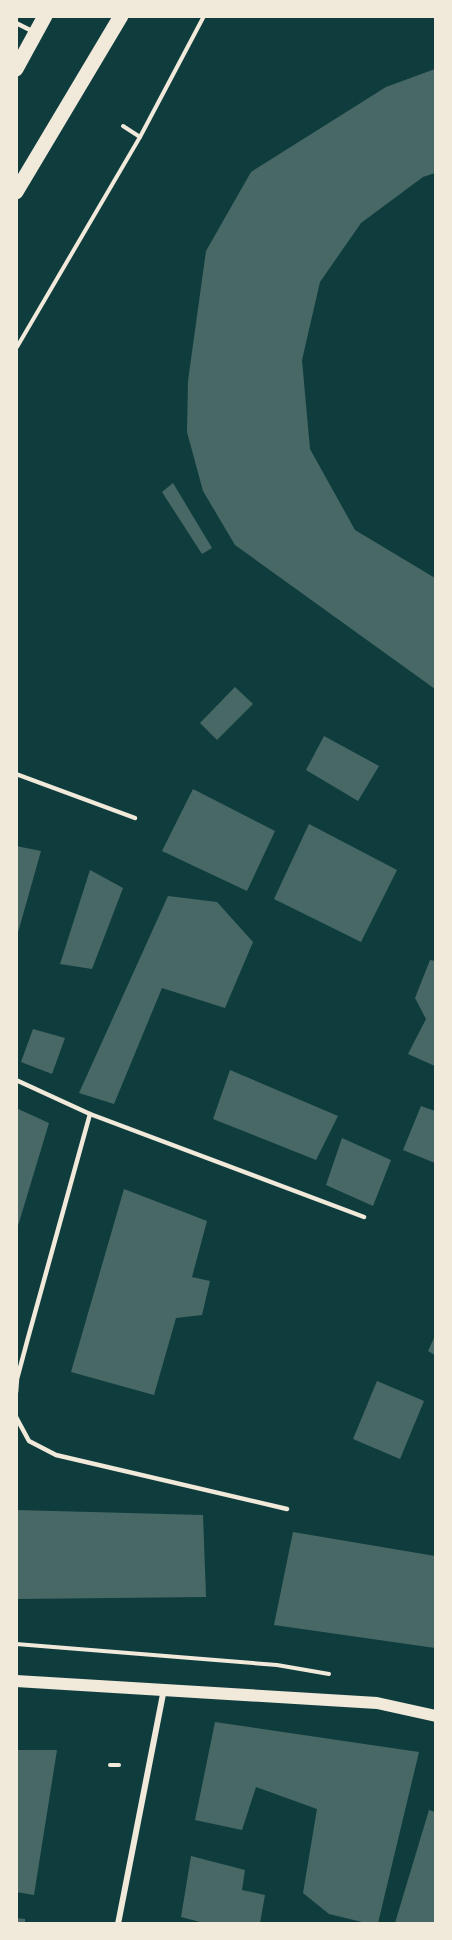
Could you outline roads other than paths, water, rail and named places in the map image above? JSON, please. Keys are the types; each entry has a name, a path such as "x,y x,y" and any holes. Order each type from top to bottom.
{"main road":[{"path":"16,69 45,16"},
{"path":"16,192 121,16"},
{"path":"16,1682 377,1703 435,1716"}],"street":[{"path":"118,1923 164,1689"}],"lane":[{"path":"16,23 36,33"},
{"path":"16,774 135,818"},
{"path":"16,1080 90,1114 364,1217"},
{"path":"16,1392 17,1378 27,1338 90,1114"},
{"path":"16,1417 29,1441 56,1455 287,1509"}]}
